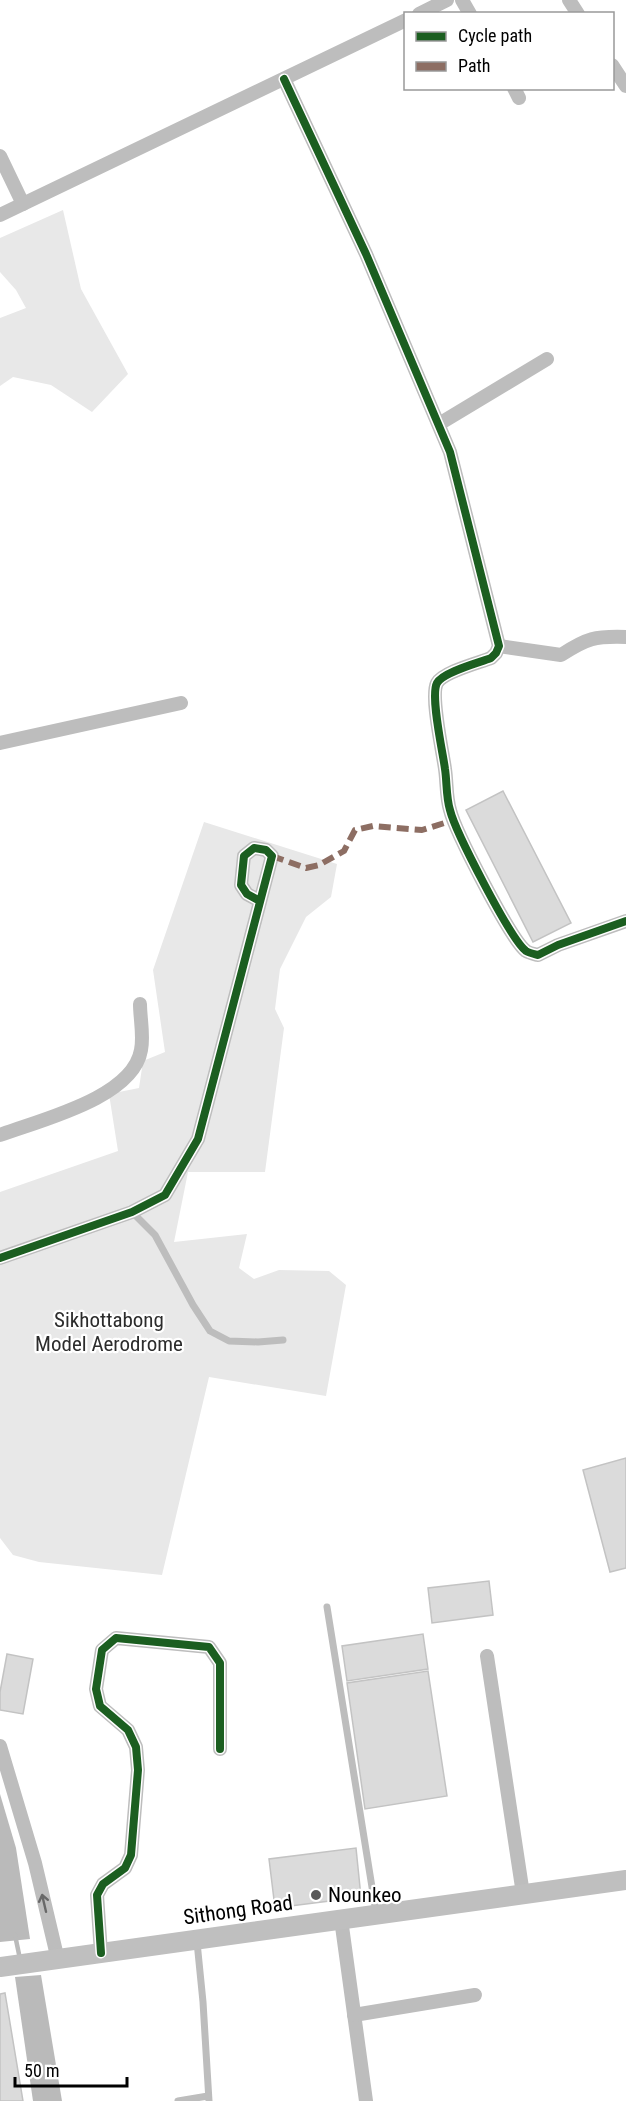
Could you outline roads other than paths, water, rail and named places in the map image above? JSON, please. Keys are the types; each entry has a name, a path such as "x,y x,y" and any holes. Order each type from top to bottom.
{"main road":[{"name":"Sithong Road","path":"0,1967 626,1880"}],"street":[{"path":"423,12 447,0"},
{"path":"0,216 404,20"},
{"path":"614,68 626,86"},
{"path":"284,79 366,254 450,452 499,646 498,651 491,658 443,677 436,687 439,737 445,767 449,809 459,834 505,921 526,952 538,956 558,945 626,921"},
{"path":"0,156 23,204"},
{"path":"439,424 547,360"},
{"path":"499,646 561,655 598,636 626,637"},
{"path":"0,743 182,703"},
{"path":"0,1258 132,1212 165,1195 198,1139 260,901"},
{"path":"0,1135 91,1102 112,1090 126,1078 142,1050 140,1004"},
{"path":"101,1953 97,1895 103,1884 125,1868 131,1855 138,1770 136,1747 128,1730 100,1706 96,1689 102,1650 116,1638 209,1647 220,1663 220,1749"},
{"path":"487,1656 523,1894"},
{"path":"0,1746 35,1863 56,1960"},
{"path":"341,1919 366,2101"},
{"path":"354,2014 475,1995"}],"lane":[{"path":"132,1212 155,1234 183,1288 210,1331 229,1341 283,1340"},
{"path":"327,1607 376,1914"},
{"path":"178,2101 209,2098 203,2002 196,1940"}],"waterway":[{"path":"15,1935 20,1959"}],"place":[{"name":"Nounkeo","path":"316,1895"}],"park label":[{"name":"Sikhottabong Model Aerodrome","path":"109,1332"}]}
